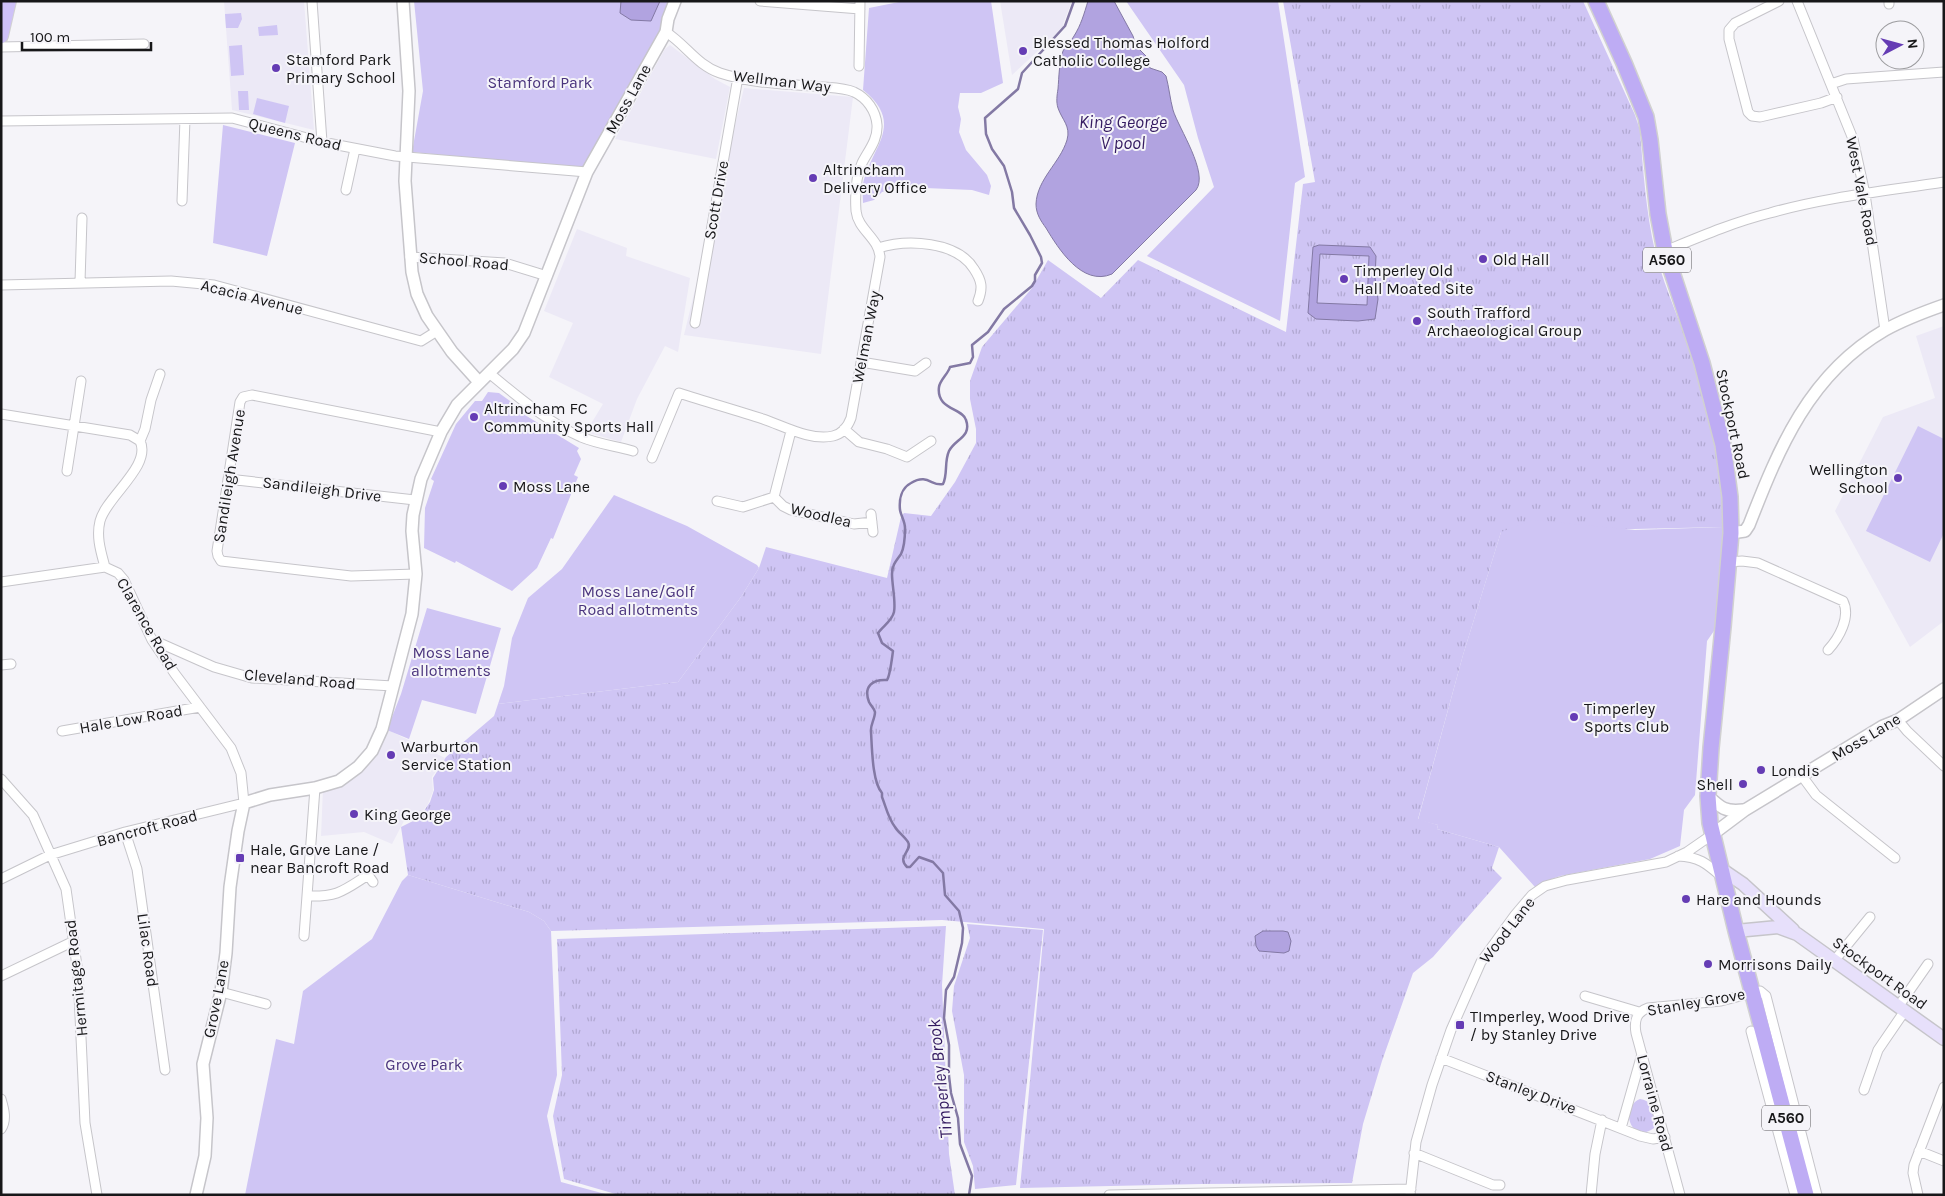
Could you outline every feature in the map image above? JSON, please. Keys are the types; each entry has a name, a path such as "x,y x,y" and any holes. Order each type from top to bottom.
{"highway":[{"name":"Stockport Road","path":"1596,1 1632,79 1646,116 1658,214 1665,251 1715,407 1728,483 1731,533 1710,748 1708,796 1713,834 1736,931"},
{"name":"A560","path":"1736,931 1752,992 1764,1054 1806,1195"}],"main road":[{"path":"1,36 8,1"},
{"name":"Stockport Road","path":"1722,873 1733,876 1797,934 1944,1039"},
{"name":"Stockport Road","path":"1736,931 1778,927 1797,934"}],"street":[{"path":"312,1 322,142"},
{"path":"402,1 408,81 405,181 410,257 417,294 427,316 437,331 452,352 479,382"},
{"name":"Moss Lane","path":"244,803 270,795 315,788 339,781 358,767 372,751 382,729 412,614 416,574 412,530 415,500 421,479 442,432 457,406 521,339 530,322 587,172 666,32 668,19 675,1"},
{"path":"760,1 860,5 859,66"},
{"path":"1779,1 1735,23 1729,30 1729,39 1748,112 1752,116 1760,118 1821,103 1837,97"},
{"name":"West Vale Road","path":"1797,1 1853,139 1865,194 1885,330"},
{"name":"Wellman Way","path":"666,32 680,42 702,64 719,73 757,81 852,91 860,95 871,106 877,124 875,140 859,172 856,201 859,221 878,248"},
{"path":"1,47 144,44"},
{"path":"1832,84 1846,79 1944,72"},
{"name":"Scott Drive","path":"695,323 738,77"},
{"path":"182,201 185,118"},
{"name":"Queens Road","path":"1,121 232,118 322,142 406,157 587,172"},
{"path":"346,190 355,149"},
{"path":"1665,251 1722,228 1769,213 1865,194 1944,182"},
{"path":"80,282 82,218"},
{"path":"878,248 897,243 908,243 944,247 956,252 964,257 987,285 978,301"},
{"name":"Welman Way","path":"844,429 851,418 879,267 880,257 878,248"},
{"name":"School Road","path":"410,257 506,263 547,276"},
{"name":"Acacia Avenue","path":"1,284 171,281 214,285 421,341 437,331"},
{"path":"1731,533 1745,531 1749,525 1784,441 1822,383 1845,359 1885,330 1944,305"},
{"path":"861,362 915,371 926,363"},
{"path":"489,373 541,414 576,434 608,446 633,451"},
{"path":"106,567 98,537 100,520 109,501 136,468 142,452 140,441 145,430 149,407 160,374"},
{"path":"67,471 81,381"},
{"path":"652,458 679,393 765,420 791,431 826,436 838,434 844,429 859,442 907,457 931,441"},
{"name":"Sandileigh Avenue","path":"416,574 350,576 222,561 217,550 240,402 241,398 246,395 442,432"},
{"path":"1,414 130,436 140,441"},
{"path":"717,502 743,507 774,497 791,431"},
{"name":"Sandileigh Drive","path":"228,479 415,500"},
{"name":"Woodlea","path":"774,497 792,510 854,524 872,523"},
{"path":"1729,562 1742,560 1758,562 1843,601 1846,610 1843,626 1839,637 1828,650"},
{"name":"Clarence Road","path":"1,582 106,567 118,573 124,580 152,640 175,674 231,748 241,773 244,803"},
{"name":"Cleveland Road","path":"152,640 214,667 252,678 393,686"},
{"name":"Moss Lane","path":"1713,834 1745,810 1883,726 1898,720 1944,689"},
{"name":"Hale Low Road","path":"62,731 200,707"},
{"path":"1898,720 1944,766"},
{"path":"1802,776 1816,795 1893,853"},
{"name":"Hermitage Road","path":"1,778 33,815 66,889 80,993 85,1123 97,1195"},
{"path":"304,936 315,788"},
{"path":"1708,796 1728,811 1745,810"},
{"name":"Bancroft Road","path":"1,879 50,855 125,832 244,803"},
{"name":"Grove Lane","path":"196,1195 205,1156 207,1118 203,1064 221,992 226,953 230,887 244,803"},
{"name":"Lilac Road","path":"125,832 137,869 165,1070"},
{"name":"Wood Lane","path":"1410,1192 1414,1153 1426,1104 1464,998 1481,962 1532,896 1554,883 1653,866 1678,856 1713,834"},
{"path":"1678,856 1692,857 1703,861 1722,873"},
{"path":"307,896 327,897 342,892 368,875 373,882"},
{"path":"1834,961 1870,917"},
{"path":"1,976 74,941"},
{"path":"1864,1090 1878,1050 1928,964"},
{"path":"221,992 266,1004"},
{"name":"Stanley Grove","path":"1639,1012 1648,1008 1726,1000 1752,992"},
{"path":"1585,996 1639,1012"},
{"name":"Lorraine Road","path":"1639,1012 1635,1019 1635,1027 1680,1195"},
{"path":"1760,1031 1817,1195"},
{"path":"1621,1128 1642,1054"},
{"path":"1764,1054 1795,1195"},
{"name":"Stanley Drive","path":"1441,1058 1648,1138 1664,1137"},
{"path":"1918,1195 1913,1173 1919,1151 1944,1087"},
{"path":"1,1099 5,1112 4,1125 1,1130"},
{"path":"1591,1195 1595,1154 1602,1120"},
{"path":"1919,1151 1944,1161"},
{"path":"1414,1153 1493,1185 1500,1185"},
{"path":"1109,1195 1410,1192"}],"shaded area":[{"path":"224,1 304,1 314,130 232,110"},
{"name":"Blessed Thomas Holford Catholic College","path":"1000,1 1072,1 1063,24 1065,26 1012,75"},
{"path":"670,45 715,79 730,87 716,159 615,139 665,49"},
{"path":"744,88 853,97 821,354 684,335"},
{"path":"577,229 627,248 626,256 690,278 678,352 665,346 637,399 621,442 586,432 603,404 549,377 573,323 544,311"},
{"name":"Wellington School","path":"1944,326 1944,621 1910,647 1835,511 1883,417 1935,398 1916,336"},
{"path":"388,730 445,758 432,777 433,791 428,804 416,820 406,817 392,844 364,832 321,836 323,789 368,763 380,748"}],"green space":[{"name":"Stamford Park","path":"414,1 674,1 645,61 584,169 412,152 423,91"},
{"path":"904,1 991,1 1003,83 981,93 960,93 958,107 961,119 959,132 966,150 987,175 991,186 989,195 972,190 902,187 882,192 874,200 863,203 863,184 882,136 884,125 882,114 876,102 863,90 869,8"},
{"path":"1126,1 1278,1 1305,177 1295,183 1280,321 1147,256 1214,187 1198,138 1184,85"},
{"path":"1283,1 1583,1 1640,130 1647,206 1655,251 1701,385 1716,445 1722,486 1723,527 1501,532 1463,655 1418,819 1438,825 1437,829 1499,847 1492,868 1502,878 1433,957 1413,973 1382,1061 1363,1124 1352,1183 1020,1188 1044,929 942,920 551,931 544,921 529,912 408,875 401,827 419,818 430,802 434,790 433,778 446,757 494,716 498,704 678,682 741,597 759,568 766,547 887,578 901,517 904,513 931,516 955,482 976,443 976,429 970,399 970,381 982,347 1032,288 1048,260 1101,298 1138,260 1286,332 1303,184 1315,182"},
{"path":"241,13 242,19 238,28 226,28 225,14"},
{"path":"277,25 278,35 259,36 258,27"},
{"path":"242,45 244,75 231,76 229,46"},
{"path":"238,91 248,91 249,110 239,110"},
{"path":"257,98 289,106 285,123 253,114"},
{"path":"223,125 295,143 267,256 213,243"},
{"name":"Moss Lane","path":"488,392 499,393 521,409 520,412 579,448 577,451 581,459 574,475 578,477 553,539 551,538 537,568 512,591 456,561 455,563 424,548 425,508 434,481 431,479 456,424 475,401 482,401"},
{"path":"1918,426 1944,439 1944,533 1930,562 1866,531"},
{"name":"Moss Lane/Golf Road allotments","path":"614,495 687,526 757,565 759,568 741,597 678,682 498,704 504,686 512,638 528,598 562,569"},
{"name":"Timperley Sports Club","path":"1533,520 1635,530 1723,527 1716,628 1707,641 1695,795 1684,810 1680,846 1650,859 1560,876 1535,887 1499,847 1437,829 1438,825 1418,820 1463,655 1501,532"},
{"name":"Moss Lane allotments","path":"427,608 501,628 476,714 422,700 409,739 387,730 401,694"},
{"name":"Grove Park","path":"408,875 529,912 544,921 551,931 557,1075 547,1116 561,1182 609,1195 245,1195 276,1039 294,1044 303,991 372,939 402,881"},
{"path":"967,924 1043,930 1016,1185 975,1189 973,1166 964,1142 964,1075 952,1011 954,986 970,938"},
{"path":"946,926 942,985 949,1154 955,1195 619,1195 564,1179 553,1116 562,1075 557,939"},
{"path":"1640,1099 1648,1102 1651,1106 1655,1119 1654,1128 1646,1132 1639,1132 1630,1123 1630,1110 1633,1104"}],"water":[{"path":"621,1 660,1 651,21 631,20 620,13"},
{"name":"King George V pool","path":"1088,1 1114,1 1133,36 1136,46 1146,56 1150,68 1162,72 1166,76 1173,110 1192,151 1199,173 1199,182 1196,190 1112,274 1101,277 1081,270 1064,255 1041,220 1036,204 1040,187 1067,140 1067,127 1057,103 1060,65 1063,51 1079,28"},
{"path":"1319,245 1370,247 1376,256 1375,278 1378,299 1375,319 1358,321 1316,319 1308,313 1313,247","holes":["1320,254 1369,256 1367,305 1317,303"]},
{"path":"1263,931 1288,932 1291,941 1289,951 1284,953 1259,951 1256,946 1255,936"}],"waterway":[{"name":"Timperley Brook","path":"969,1195 972,1176 960,1144 958,1118 951,1093 949,1045 944,1018 946,990 954,977 962,943 963,928 959,911 945,895 943,873 933,862 919,857 910,867 907,867 904,863 903,860 909,845 891,820 874,773 871,729 875,712 869,702 867,692 870,685 874,682 887,680 891,667 893,651 882,643 878,633 894,612 892,571 901,554 905,534 900,510 901,495 908,485 917,480 922,479 936,484 943,484 949,451 967,430 964,416 945,404 939,395 942,379 950,367 970,363 973,357 972,345 988,332 1004,309 1032,286 1035,281 1035,275 1042,263 1030,235 1014,208 1012,192 1004,166 992,149 986,134 985,118 1018,89 1022,73 1065,26 1074,1"}],"place":[{"name":"Blessed Thomas Holford Catholic College","path":"1023,51"},
{"name":"Stamford Park Primary School","path":"276,68"},
{"name":"Altrincham Delivery Office","path":"813,178"},
{"name":"Old Hall","path":"1483,259"},
{"name":"Timperley Old Hall Moated Site","path":"1344,279"},
{"name":"South Trafford Archaeological Group","path":"1417,321"},
{"name":"Altrincham FC Community Sports Hall","path":"474,417"},
{"name":"Wellington School","path":"1898,478"},
{"name":"Moss Lane","path":"503,486"},
{"name":"Timperley Sports Club","path":"1574,717"},
{"name":"Warburton Service Station","path":"391,755"},
{"name":"Londis","path":"1761,770"},
{"name":"Shell","path":"1743,784"},
{"name":"King George","path":"354,814"},
{"name":"Hale, Grove Lane / near Bancroft Road","path":"240,858"},
{"name":"Hare and Hounds","path":"1686,899"},
{"name":"Morrisons Daily","path":"1708,964"},
{"name":"TImperley, Wood Drive / by Stanley Drive","path":"1460,1025"}]}
